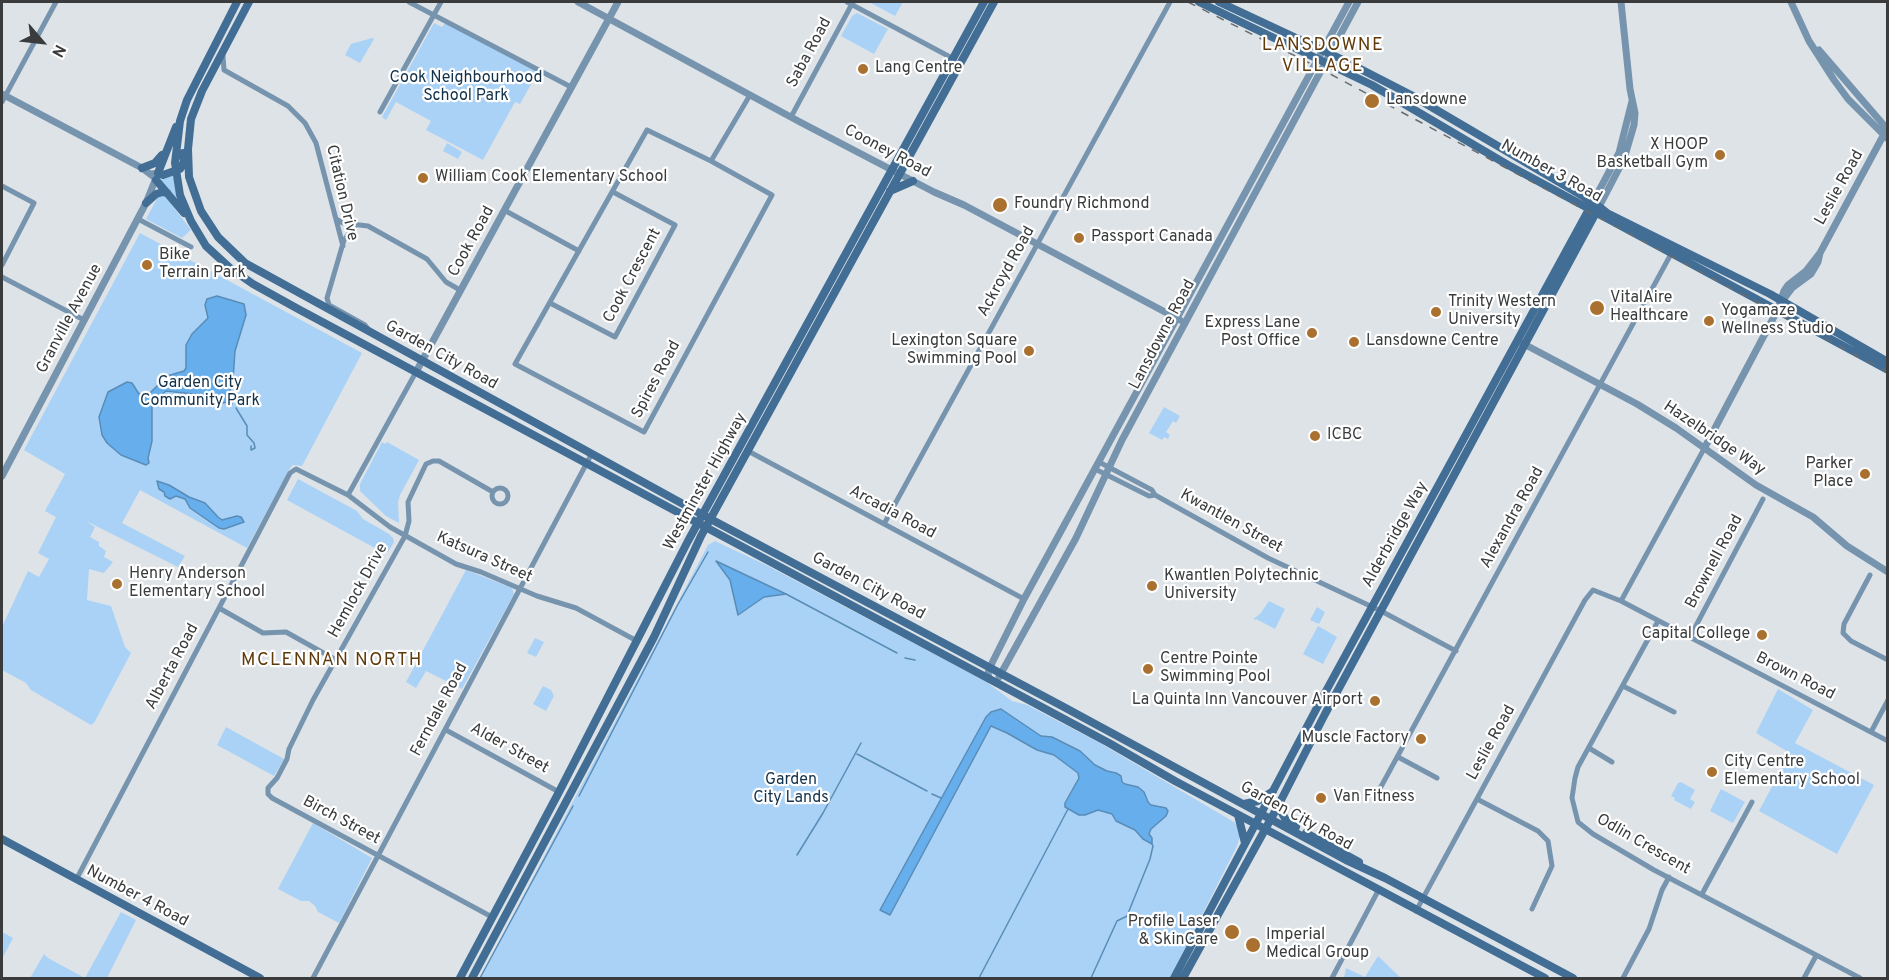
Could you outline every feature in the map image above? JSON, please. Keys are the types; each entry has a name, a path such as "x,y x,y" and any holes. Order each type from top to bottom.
{"main road":[{"path":"155,176 180,121 191,90 237,2"},
{"path":"177,169 183,162 186,126 249,2"},
{"name":"Westminster Highway","path":"706,517 748,451 890,191 896,172 952,58 984,2"},
{"name":"Westminster Highway","path":"472,978 654,637 706,517 896,172 994,2"},
{"name":"Number 3 Road","path":"1199,2 1372,85 1508,165 1781,301 1887,362"},
{"name":"Number 3 Road","path":"1219,2 1411,95 1671,254 1887,370"},
{"path":"189,177 188,148 191,119"},
{"path":"177,169 180,121"},
{"path":"142,168 155,163 165,152"},
{"path":"155,176 164,169 177,169 189,177"},
{"name":"Garden City Road","path":"177,169 180,195 190,221 206,246 241,276 291,306 992,680 1378,891 1545,978"},
{"path":"155,176 190,221"},
{"name":"Garden City Road","path":"189,177 201,211 218,237 236,256 260,272 706,517 1346,860 1573,978"},
{"path":"890,191 914,182"},
{"path":"146,203 156,194 167,193"},
{"name":"Alderbridge Way","path":"1174,978 1372,607 1595,208"},
{"name":"Alderbridge Way","path":"1183,978 1278,806 1521,343"},
{"name":"Westminster Highway","path":"459,978 637,642 702,526"},
{"path":"1244,804 1258,801 1274,790"},
{"path":"559,792 569,797"},
{"path":"1278,806 1287,822 1351,856 1374,873"},
{"path":"1238,815 1245,843"},
{"name":"Number 4 Road","path":"2,839 260,978"}],"street":[{"path":"57,2 3,98 155,176"},
{"path":"409,2 571,87"},
{"path":"380,112 441,2"},
{"name":"Cooney Road","path":"578,2 791,117 914,182 964,205 1185,323"},
{"name":"Cook Road","path":"348,495 618,2"},
{"path":"851,2 952,58"},
{"name":"Saba Road","path":"791,117 851,2"},
{"name":"Ackroyd Road","path":"884,524 1170,2"},
{"name":"Lansdowne Road","path":"1322,61 1176,318 1024,598 990,668 992,680 1002,674 1076,538 1106,471 1322,61 1349,2"},
{"name":"Lansdowne Road","path":"1326,52 1358,2"},
{"name":"Alderbridge Way","path":"1595,208 1619,153 1632,101 1621,2"},
{"path":"1791,2 1817,55 1841,90 1886,135"},
{"path":"1808,37 1828,61 1844,87 1886,135"},
{"name":"Citation Drive","path":"224,48 222,64 224,70 288,106 305,123 316,143 343,246 329,290 329,305 365,325 370,331"},
{"path":"711,161 750,95"},
{"name":"Spires Road","path":"647,130 711,161 772,195 644,432 515,364 647,130"},
{"name":"Leslie Road","path":"1621,601 1777,311 1783,293 1788,285 1806,271 1820,253 1886,135"},
{"name":"Granville Avenue","path":"2,476 5,461 138,219 155,176"},
{"path":"2,186 34,203 2,265"},
{"name":"Cook Crescent","path":"550,303 615,337 675,225 613,192"},
{"path":"504,210 579,250"},
{"path":"335,218 355,226 368,226 427,259 446,282 460,290"},
{"path":"138,219 191,247"},
{"path":"343,246 348,233 355,226"},
{"name":"Alexandra Road","path":"1377,794 1671,254"},
{"path":"2,277 84,320"},
{"name":"Hazelbridge Way","path":"1521,343 1647,410 1705,447 1756,485 1813,517 1846,546 1887,572"},
{"name":"Arcadia Road","path":"748,451 1024,598"},
{"name":"Ferndale Road","path":"313,978 591,455"},
{"name":"Hemlock Drive","path":"268,794 268,788 282,769 289,749 405,536 409,521 408,502 426,464 433,460 439,461 493,492"},
{"name":"Kwantlen Street","path":"1097,465 1149,496 1155,495 1268,558 1381,611 1456,651"},
{"name":"Katsura Street","path":"296,469 348,495 405,536 456,564 481,572 519,590 576,608 637,642"},
{"name":"Alberta Road","path":"76,880 290,473 296,469"},
{"name":"Brownell Road","path":"1690,637 1763,499"},
{"path":"1870,575 1844,624 1843,633 1851,641 1887,660"},
{"name":"Leslie Road","path":"1416,910 1585,600 1593,590"},
{"name":"Brown Road","path":"1593,590 1621,601 1887,741"},
{"path":"219,608 263,633 286,632 336,660"},
{"name":"Odlin Crescent","path":"1658,621 1578,767 1573,791 1573,806 1578,822 1593,834 1669,877 1860,978"},
{"path":"1623,686 1674,712"},
{"path":"1870,732 1887,700"},
{"name":"Alder Street","path":"446,730 559,792"},
{"path":"1588,748 1612,762"},
{"path":"1398,757 1437,778"},
{"name":"Birch Street","path":"268,794 492,917"},
{"path":"1477,799 1538,831 1548,841 1552,866 1532,909"},
{"path":"1702,894 1752,802"},
{"path":"1623,978 1649,928 1669,877"},
{"path":"1332,978 1378,891"},
{"path":"1804,978 1816,956"}],"green space":[{"path":"869,2 903,2 895,16"},
{"path":"857,13 888,29 874,54 841,36 852,16"},
{"name":"Cook Neighbourhood School Park","path":"434,23 442,27 445,23 538,72 520,104 515,102 483,160 426,130 431,121 396,102 386,120 382,117"},
{"path":"374,39 360,63 345,55 351,44"},
{"path":"447,143 462,152 458,159 443,151"},
{"path":"173,175 176,192 179,202 160,180"},
{"path":"165,196 191,230 182,238 146,219 158,197"},
{"name":"Garden City Community Park","path":"140,233 362,353 302,466 293,465 290,468 247,548 140,490 122,523 185,556 178,567 86,521 95,527 90,537 99,542 99,546 106,551 104,557 113,562 104,573 89,569 87,600 111,606 125,647 131,653 91,725 2,670 2,627 28,571 39,577 49,559 38,553 56,517 45,511 65,474 24,450"},
{"path":"1164,407 1180,416 1176,423 1173,421 1166,432 1170,435 1168,439 1164,437 1162,440 1149,433"},
{"path":"382,442 385,444 387,442 419,460 400,495 399,523 386,516 360,491 360,484"},
{"path":"298,479 357,511 363,519 389,534 394,542 388,552 384,553 287,500"},
{"name":"Garden City Lands","path":"715,541 766,565 985,681 1012,701 1027,705 1098,742 1234,822 1239,829 1240,836 1237,846 1170,978 480,978 708,545"},
{"path":"466,570 512,588 514,594 462,689 426,671 416,688 406,682"},
{"path":"1269,601 1285,609 1275,629 1253,619 1260,614"},
{"path":"1317,607 1325,612 1319,624 1310,620"},
{"path":"1318,626 1337,637 1323,664 1303,654"},
{"path":"535,638 544,642 536,657 527,653"},
{"path":"543,686 551,690 554,696 546,711 533,704"},
{"path":"1778,689 1813,710 1795,743 1874,785 1837,854 1759,811 1790,753 1756,733"},
{"path":"226,727 284,759 274,776 217,745"},
{"path":"1681,782 1695,790 1690,799 1695,802 1691,809 1671,796 1678,783"},
{"path":"1721,789 1745,802 1733,823 1710,811"},
{"path":"313,823 372,858 339,923 318,912 309,901 301,901 278,889"},
{"path":"121,912 136,920 107,978 85,978"},
{"path":"2,932 13,938 2,959"},
{"path":"44,954 85,978 30,978"},
{"path":"1378,956 1401,978 1344,978 1346,968 1365,977"}],"water":[{"path":"217,296 244,304 246,315 235,351 233,380 227,402 223,403 211,396 166,391 152,404 152,441 149,463 146,465 121,455 107,443 102,435 99,417 108,392 127,382 132,383 139,394 150,393 167,376 184,371 186,345 192,334 208,318 205,305 207,299"},
{"path":"157,481 205,503 222,520 237,516 241,517 244,522 224,529 219,528 190,508 185,499 176,496 170,499 165,496 164,492 159,489"},
{"path":"716,561 786,594 764,597 738,615 730,580"},
{"path":"1001,709 1041,736 1052,737 1080,751 1095,765 1121,776 1122,782 1138,787 1144,792 1151,805 1166,808 1168,811 1166,816 1151,829 1149,834 1152,844 1143,839 1135,830 1116,821 1112,814 1098,810 1079,815 1065,807 1079,778 1078,773 1054,755 1037,750 991,726 890,915 880,910 986,717 991,712"}],"waterway":[{"path":"228,399 232,404"},
{"path":"236,408 247,426 247,435 255,448 251,450 251,446"},
{"path":"579,796 677,606 708,552"},
{"path":"786,594 897,653"},
{"path":"905,658 915,660"},
{"path":"797,855 861,743"},
{"path":"857,754 927,791"},
{"path":"932,794 941,798"},
{"path":"480,978 573,806"},
{"path":"979,978 1068,809"},
{"path":"1091,978 1117,921 1127,916 1150,859 1152,844"}],"railway":[{"path":"1188,2 1319,68 1888,372"}],"place":[{"name":"Lang Centre","path":"863,69"},
{"name":"Lansdowne","path":"1372,101"},
{"name":"X HOOP Basketball Gym","path":"1720,155"},
{"name":"William Cook Elementary School","path":"423,178"},
{"name":"Foundry Richmond","path":"1000,205"},
{"name":"Passport Canada","path":"1079,238"},
{"name":"Bike Terrain Park","path":"147,265"},
{"name":"VitalAire Healthcare","path":"1597,308"},
{"name":"Trinity Western University","path":"1436,312"},
{"name":"Yogamaze Wellness Studio","path":"1709,321"},
{"name":"Express Lane Post Office","path":"1312,333"},
{"name":"Lansdowne Centre","path":"1354,342"},
{"name":"Lexington Square Swimming Pool","path":"1029,351"},
{"name":"ICBC","path":"1315,436"},
{"name":"Parker Place","path":"1865,474"},
{"name":"Henry Anderson Elementary School","path":"117,584"},
{"name":"Kwantlen Polytechnic University","path":"1152,586"},
{"name":"Capital College","path":"1762,635"},
{"name":"Centre Pointe Swimming Pool","path":"1148,669"},
{"name":"La Quinta Inn Vancouver Airport","path":"1375,701"},
{"name":"Muscle Factory","path":"1421,739"},
{"name":"City Centre Elementary School","path":"1712,772"},
{"name":"Van Fitness","path":"1321,798"},
{"name":"Profile Laser & SkinCare","path":"1232,932"},
{"name":"Imperial Medical Group","path":"1253,945"}],"district":[{"name":"LANSDOWNE VILLAGE","path":"1323,56"},
{"name":"MCLENNAN NORTH","path":"332,661"}]}
